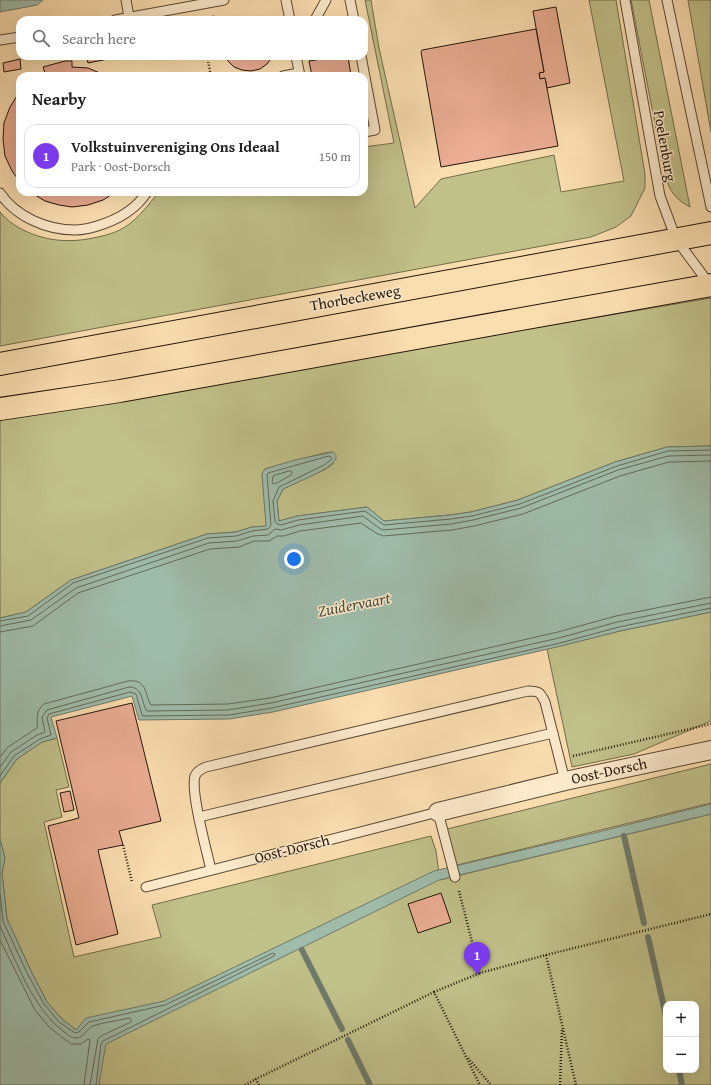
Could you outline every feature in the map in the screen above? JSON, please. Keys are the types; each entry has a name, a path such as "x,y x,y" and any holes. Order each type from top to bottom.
{"main road":[{"name":"Thorbeckeweg","path":"0,364 711,233"},
{"path":"0,409 120,391 710,286"}],"street":[{"name":"Oost-Dorsch","path":"438,812 565,781 711,750"}],"lane":[{"path":"126,0 129,16"},
{"path":"135,16 224,0"},
{"path":"286,0 289,16"},
{"path":"317,16 326,0"},
{"path":"350,0 353,16"},
{"name":"Poelenburg","path":"625,0 660,196 676,239 710,286"},
{"name":"Poelenburg","path":"667,0 711,207"},
{"path":"0,40 16,38"},
{"path":"297,60 300,72"},
{"path":"362,60 364,72"},
{"path":"368,93 375,130 368,131"},
{"path":"0,193 18,212 37,222 58,228 77,230 95,226 125,213 130,210 143,196"},
{"path":"211,870 199,817 194,783 195,775 200,769 206,766 528,691 537,691 541,693 545,702 565,781"},
{"path":"199,817 553,733"},
{"path":"438,812 455,877"},
{"name":"Oost-Dorsch","path":"146,887 438,812"}],"path":[{"path":"208,60 210,72"},
{"path":"559,760 711,724"},
{"path":"455,877 480,973"},
{"path":"245,1085 434,992 480,973 711,914"},
{"path":"546,955 576,1085"},
{"path":"434,992 480,1085"},
{"path":"560,1085 562,1024"},
{"path":"465,1055 491,1085"},
{"path":"256,1079 259,1085"}],"green space":[{"path":"365,0 371,0 379,48 415,208 441,179 554,155 561,192 624,181 589,0 616,0 645,174 645,188 631,216 616,227 591,237 0,346 0,212 11,223 32,234 52,239 72,241 114,233 130,223 139,215 156,196 368,196 368,146 394,143"},
{"path":"631,0 649,0 690,207 677,198 669,186 665,175"},
{"path":"688,0 711,0 711,132"},
{"path":"711,298 711,446 667,447 615,462 518,500 471,512 384,521 367,507 297,516 279,521 277,501 283,489 326,469 333,464 333,452 324,453 265,469 262,474 267,526 252,527 236,532 207,534 71,580 26,612 0,618 0,418"},
{"path":"711,612 711,721 634,754 572,767 547,649 620,631"},
{"path":"57,738 69,787 56,790 62,817 44,822 74,957 161,937 152,905 431,836 436,851 440,880 711,814 711,1085 100,1085 87,1018 76,1030 62,1019 47,1002 7,919 2,873 5,858 0,839 0,783 17,759 42,742"},
{"path":"711,764 711,803 453,866 443,830"}],"water":[{"path":"0,0 43,0 37,5 0,12"},
{"name":"Zuidervaart","path":"711,446 711,612 620,631 273,712 229,719 139,720 132,696 51,717 57,738 42,742 17,759 0,783 0,618 26,612 71,580 207,534 236,532 252,527 266,526 262,474 265,469 295,460 333,452 336,455 336,459 326,468 283,489 277,501 279,521 297,516 367,507 384,521 471,512 518,500 615,462 667,447"},
{"path":"711,804 711,814 439,880 106,1044 99,1083 100,1085 0,1085 0,839 5,858 2,873 7,919 47,1002 62,1019 76,1030 86,1018 164,1001 434,871"}],"building":[{"path":"556,7 570,83 547,88 545,78 540,79 539,73 544,72 533,11"},
{"path":"536,29 544,72 539,73 540,79 545,78 558,146 441,167 421,52 422,50"},
{"path":"20,60 21,69 4,72 3,63"},
{"path":"87,60 103,60 88,63"},
{"path":"270,60 260,69 251,71 234,67 228,61"},
{"path":"349,60 350,72 311,72 309,61"},
{"path":"65,61 72,61 72,67 88,68 98,72 45,72 43,67"},
{"path":"16,97 16,176 5,156 3,139 4,123 10,107"},
{"path":"37,196 110,196 88,205 72,207 45,201"},
{"path":"132,703 161,821 119,831 123,845 98,850 118,934 76,945 48,826 79,818 56,721"},
{"path":"70,791 74,810 64,812 60,793"},
{"path":"441,893 451,922 418,933 408,904"}],"waterway":[{"path":"624,836 644,923"},
{"path":"648,937 663,1003"},
{"path":"302,950 342,1029"},
{"path":"348,1040 370,1085"},
{"path":"680,1073 682,1085"}],"place":[{"name":"Volkstuinvereniging Ons Ideaal","path":"477,975"}]}
